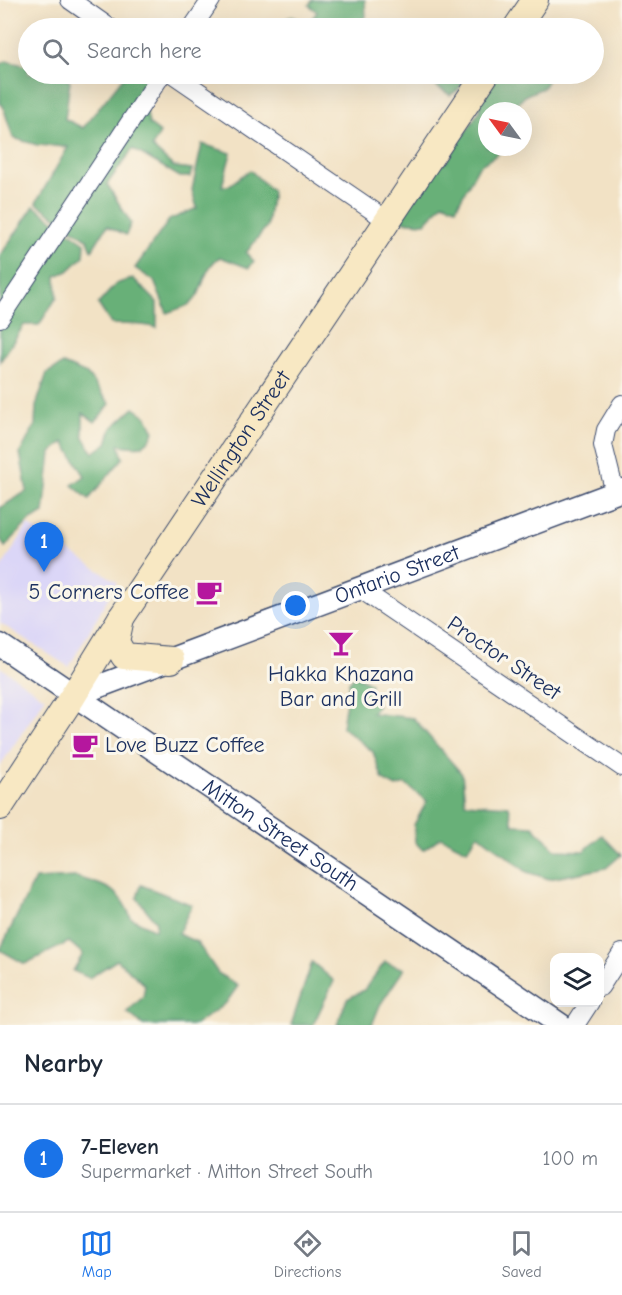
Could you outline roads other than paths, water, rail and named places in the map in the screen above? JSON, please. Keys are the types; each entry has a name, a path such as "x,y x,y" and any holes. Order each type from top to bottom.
{"main road":[{"path":"523,18 535,0"},
{"name":"Wellington Street","path":"0,807 121,618 479,84"},
{"path":"121,618 116,642 124,656 171,660"}],"street":[{"path":"70,0 96,18"},
{"path":"199,18 211,0"},
{"path":"0,318 155,84"},
{"path":"188,84 388,221"},
{"path":"618,492 603,445 606,429 622,404"},
{"name":"Ontario Street","path":"73,696 618,492"},
{"name":"Proctor Street","path":"359,588 622,767"},
{"name":"Mitton Street South","path":"0,645 561,1025"},
{"path":"604,981 622,953"},
{"path":"575,1025 587,1007"}],"place":[{"name":"7-Eleven","path":"44,572"},
{"name":"5 Corners Coffee","path":"209,592"},
{"name":"Hakka Khazana Bar and Grill","path":"341,643"},
{"name":"Love Buzz Coffee","path":"85,745"}]}
